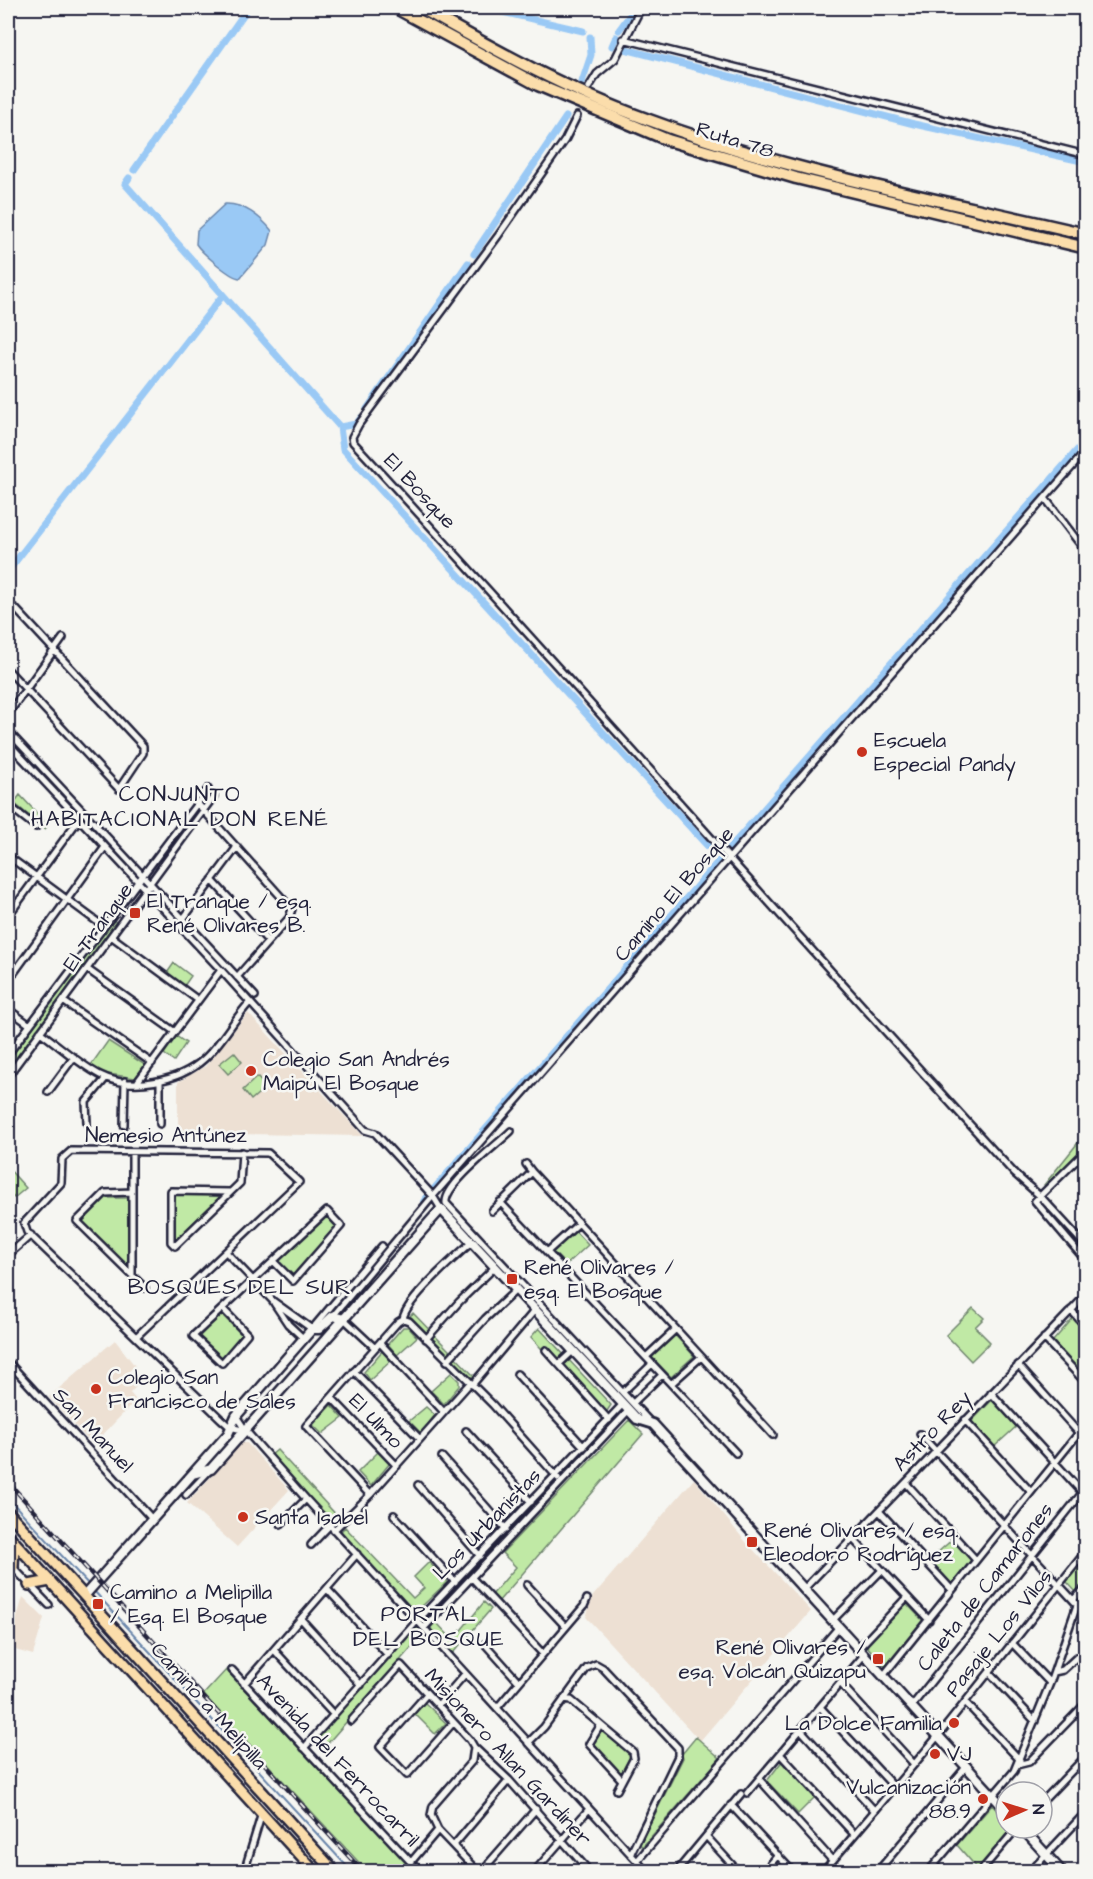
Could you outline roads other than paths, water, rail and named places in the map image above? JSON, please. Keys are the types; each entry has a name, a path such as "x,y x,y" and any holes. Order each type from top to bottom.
{"highway":[{"name":"Ruta 78","path":"396,8 538,85 668,140 796,178 1086,248"},
{"name":"Ruta 78","path":"421,8 535,71 629,112 686,133 814,169 1086,234"}],"main road":[{"name":"Camino a Melipilla","path":"8,1512 90,1591 335,1872"},
{"name":"Camino a Melipilla","path":"11,1538 315,1872"},
{"path":"10,1564 11,1538"},
{"path":"29,1585 50,1581"}],"street":[{"path":"589,87 597,74 615,59 623,39 641,8"},
{"path":"623,39 1086,155"},
{"name":"El Bosque","path":"577,116 565,140 498,236 359,424 352,437 353,442 553,659 728,860"},
{"name":"Camino El Bosque","path":"312,1329 319,1329 333,1316 433,1196 1086,451"},
{"path":"1045,498 1086,552"},
{"path":"8,606 15,608 141,744 144,750 119,789 8,670"},
{"path":"8,714 63,638"},
{"path":"8,731 255,996"},
{"path":"8,743 221,970 365,1130 375,1132 433,1196 441,1209 573,1351 640,1421 653,1424 993,1797"},
{"name":"El Tranque","path":"8,1054 208,789"},
{"name":"El Tranque","path":"8,1077 214,796"},
{"path":"197,804 290,904 291,916 237,976"},
{"path":"8,805 36,827"},
{"path":"8,916 79,819"},
{"path":"8,981 105,847"},
{"path":"183,919 237,847"},
{"path":"8,856 103,927"},
{"path":"728,860 1007,1166 1041,1197 1085,1245"},
{"path":"212,880 268,941"},
{"path":"113,914 123,921"},
{"path":"111,936 198,1000"},
{"path":"87,969 175,1032"},
{"path":"138,1082 221,970"},
{"path":"63,1001 152,1063"},
{"path":"40,1032 106,1078 160,1082 183,1074 202,1060 250,1002"},
{"path":"8,1009 30,1025"},
{"path":"48,1092 74,1057"},
{"path":"87,1124 86,1102 106,1078"},
{"path":"124,1125 125,1081"},
{"path":"160,1082 160,1125"},
{"path":"511,1131 468,1170 446,1196 446,1203 623,1392 628,1406"},
{"path":"1086,1151 1035,1201 1086,1260"},
{"name":"Nemesio Antúnez","path":"31,1235 24,1226 26,1219 61,1183 62,1159 68,1152 271,1154 299,1182 226,1252"},
{"path":"132,1152 132,1275"},
{"path":"230,1192 171,1191 170,1241 175,1246 230,1192 241,1181 242,1152"},
{"path":"526,1164 772,1435"},
{"path":"492,1211 532,1172"},
{"path":"132,1192 105,1193 77,1221 145,1288"},
{"path":"500,1202 736,1453"},
{"path":"186,1495 246,1431 441,1209"},
{"path":"223,1309 247,1334 222,1363 193,1336 327,1212 341,1226 293,1281 274,1262"},
{"path":"547,1252 579,1223"},
{"path":"8,1255 31,1235 230,1427 246,1431"},
{"path":"370,1495 306,1426 374,1347 403,1319 405,1311 430,1282 472,1242"},
{"name":"Camino El Bosque","path":"90,1591 228,1434 236,1416 382,1246"},
{"path":"136,1336 226,1252 273,1301 284,1319 303,1338"},
{"path":"426,1339 495,1267"},
{"path":"447,1361 485,1319 516,1290"},
{"name":"Astro Rey","path":"803,1590 1086,1295"},
{"path":"273,1301 312,1329"},
{"path":"334,1530 397,1466 443,1411 471,1384 535,1310"},
{"path":"1071,1310 1086,1327"},
{"path":"333,1316 344,1319 374,1347"},
{"path":"403,1319 471,1384 561,1481"},
{"path":"646,1357 676,1329"},
{"path":"1044,1338 1086,1383"},
{"path":"380,1343 443,1411"},
{"path":"546,1350 609,1420"},
{"path":"559,1364 573,1351"},
{"path":"671,1384 700,1357"},
{"name":"San Manuel","path":"8,1362 153,1520"},
{"path":"623,1392 652,1364"},
{"path":"1018,1365 1078,1432"},
{"path":"354,1371 420,1439"},
{"path":"517,1374 584,1447"},
{"path":"628,1406 662,1375"},
{"path":"991,1393 1084,1490"},
{"name":"El Ulmo","path":"332,1398 397,1466"},
{"name":"Los Urbanistas","path":"304,1748 417,1621 609,1420 628,1406"},
{"name":"Los Urbanistas","path":"424,1628 628,1406"},
{"path":"236,1416 246,1431 306,1499 647,1872"},
{"path":"965,1420 1031,1492"},
{"path":"884,1677 1086,1424"},
{"path":"466,1431 531,1502"},
{"path":"920,1434 1086,1614"},
{"path":"442,1458 506,1529"},
{"path":"193,1474 211,1469"},
{"path":"906,1483 976,1560"},
{"path":"418,1485 480,1556"},
{"name":"Caleta de Camarones","path":"911,1707 1084,1490"},
{"path":"281,1524 306,1499"},
{"path":"879,1511 952,1590"},
{"path":"394,1515 455,1582"},
{"path":"311,1545 330,1525"},
{"path":"852,1538 929,1620"},
{"name":"Pasaje Los Vilos","path":"823,1872 938,1736 1086,1551"},
{"path":"244,1684 357,1554"},
{"path":"10,1564 49,1605"},
{"path":"637,1861 882,1570"},
{"path":"472,1578 543,1654"},
{"path":"527,1585 566,1627"},
{"path":"928,1872 993,1797 1018,1762 1054,1672 1075,1603 1086,1587"},
{"path":"327,1589 388,1655"},
{"path":"686,1872 679,1868 731,1805 759,1779 801,1730 907,1597"},
{"path":"497,1708 585,1606 587,1599"},
{"path":"301,1619 361,1684"},
{"path":"1012,1643 1050,1683"},
{"path":"485,1644 519,1682"},
{"path":"274,1650 334,1714"},
{"path":"1054,1672 1063,1670 1077,1657"},
{"name":"Misionero Allan Gardiner","path":"351,1720 401,1665 474,1747 509,1779 589,1871"},
{"path":"528,1743 544,1727 587,1668 600,1665 678,1748 678,1756 631,1853"},
{"name":"Avenida del Ferrocarril","path":"232,1670 420,1872"},
{"path":"989,1672 1035,1721"},
{"path":"438,1705 465,1674"},
{"path":"840,1683 914,1764"},
{"path":"428,1694 380,1747 407,1775 453,1723"},
{"path":"564,1699 571,1700 633,1752 634,1758 617,1790"},
{"path":"965,1702 1018,1762 1029,1762 1086,1703"},
{"path":"820,1707 894,1787"},
{"path":"600,1726 589,1744 621,1780"},
{"path":"801,1730 874,1810"},
{"path":"474,1747 472,1761 433,1806 431,1820 480,1872 536,1809"},
{"path":"780,1754 854,1834"},
{"path":"1054,1789 1086,1756"},
{"path":"877,1872 966,1767"},
{"path":"454,1845 509,1779"},
{"path":"759,1779 832,1860"},
{"path":"731,1805 789,1870"},
{"path":"534,1872 589,1809"},
{"path":"1030,1872 1086,1812"},
{"path":"244,1872 262,1813"},
{"path":"411,1862 438,1830"},
{"path":"706,1836 736,1869"},
{"path":"980,1872 1007,1840"},
{"path":"1033,1840 1062,1872"},
{"path":"764,1872 778,1855"}],"water":[{"path":"225,204 232,204 251,212 272,231 268,245 240,278 216,264 196,244 197,230"}],"waterway":[{"path":"134,170 248,8"},
{"path":"485,8 583,31"},
{"path":"619,30 635,8"},
{"path":"582,82 591,55 590,37"},
{"path":"612,46 616,37"},
{"path":"625,49 914,124 1086,162"},
{"path":"474,254 566,117"},
{"path":"129,178 125,184 340,427 343,449 712,851"},
{"path":"367,409 468,263"},
{"path":"8,571 223,295"},
{"path":"340,427 356,424 361,418"},
{"path":"728,850 1086,440"},
{"path":"433,1190 722,857"},
{"path":"424,1201 427,1197"},
{"path":"8,1498 90,1586"},
{"path":"94,1591 352,1872"}],"railway":[{"path":"8,1482 363,1872"}],"place":[{"name":"Escuela Especial Pandy","path":"862,752"},
{"name":"El Tranque / esq. René Olivares B.","path":"135,913"},
{"name":"Colegio San Andrés Maipú El Bosque","path":"251,1071"},
{"name":"René Olivares / esq. El Bosque","path":"512,1279"},
{"name":"Colegio San Francisco de Sales","path":"96,1389"},
{"name":"Santa Isabel","path":"243,1517"},
{"name":"René Olivares / esq. Eleodoro Rodríguez","path":"752,1542"},
{"name":"Camino a Melipilla / Esq. El Bosque","path":"98,1604"},
{"name":"René Olivares / esq. Volcán Quizapu","path":"878,1659"},
{"name":"La Dolce Familia","path":"954,1723"},
{"name":"VJ","path":"935,1754"},
{"name":"Vulcanización 88.9","path":"983,1799"}],"district":[{"name":"CONJUNTO HABITACIONAL DON RENÉ","path":"180,806"},
{"name":"BOSQUES DEL SUR","path":"240,1287"},
{"name":"PORTAL DEL BOSQUE","path":"429,1626"}]}
